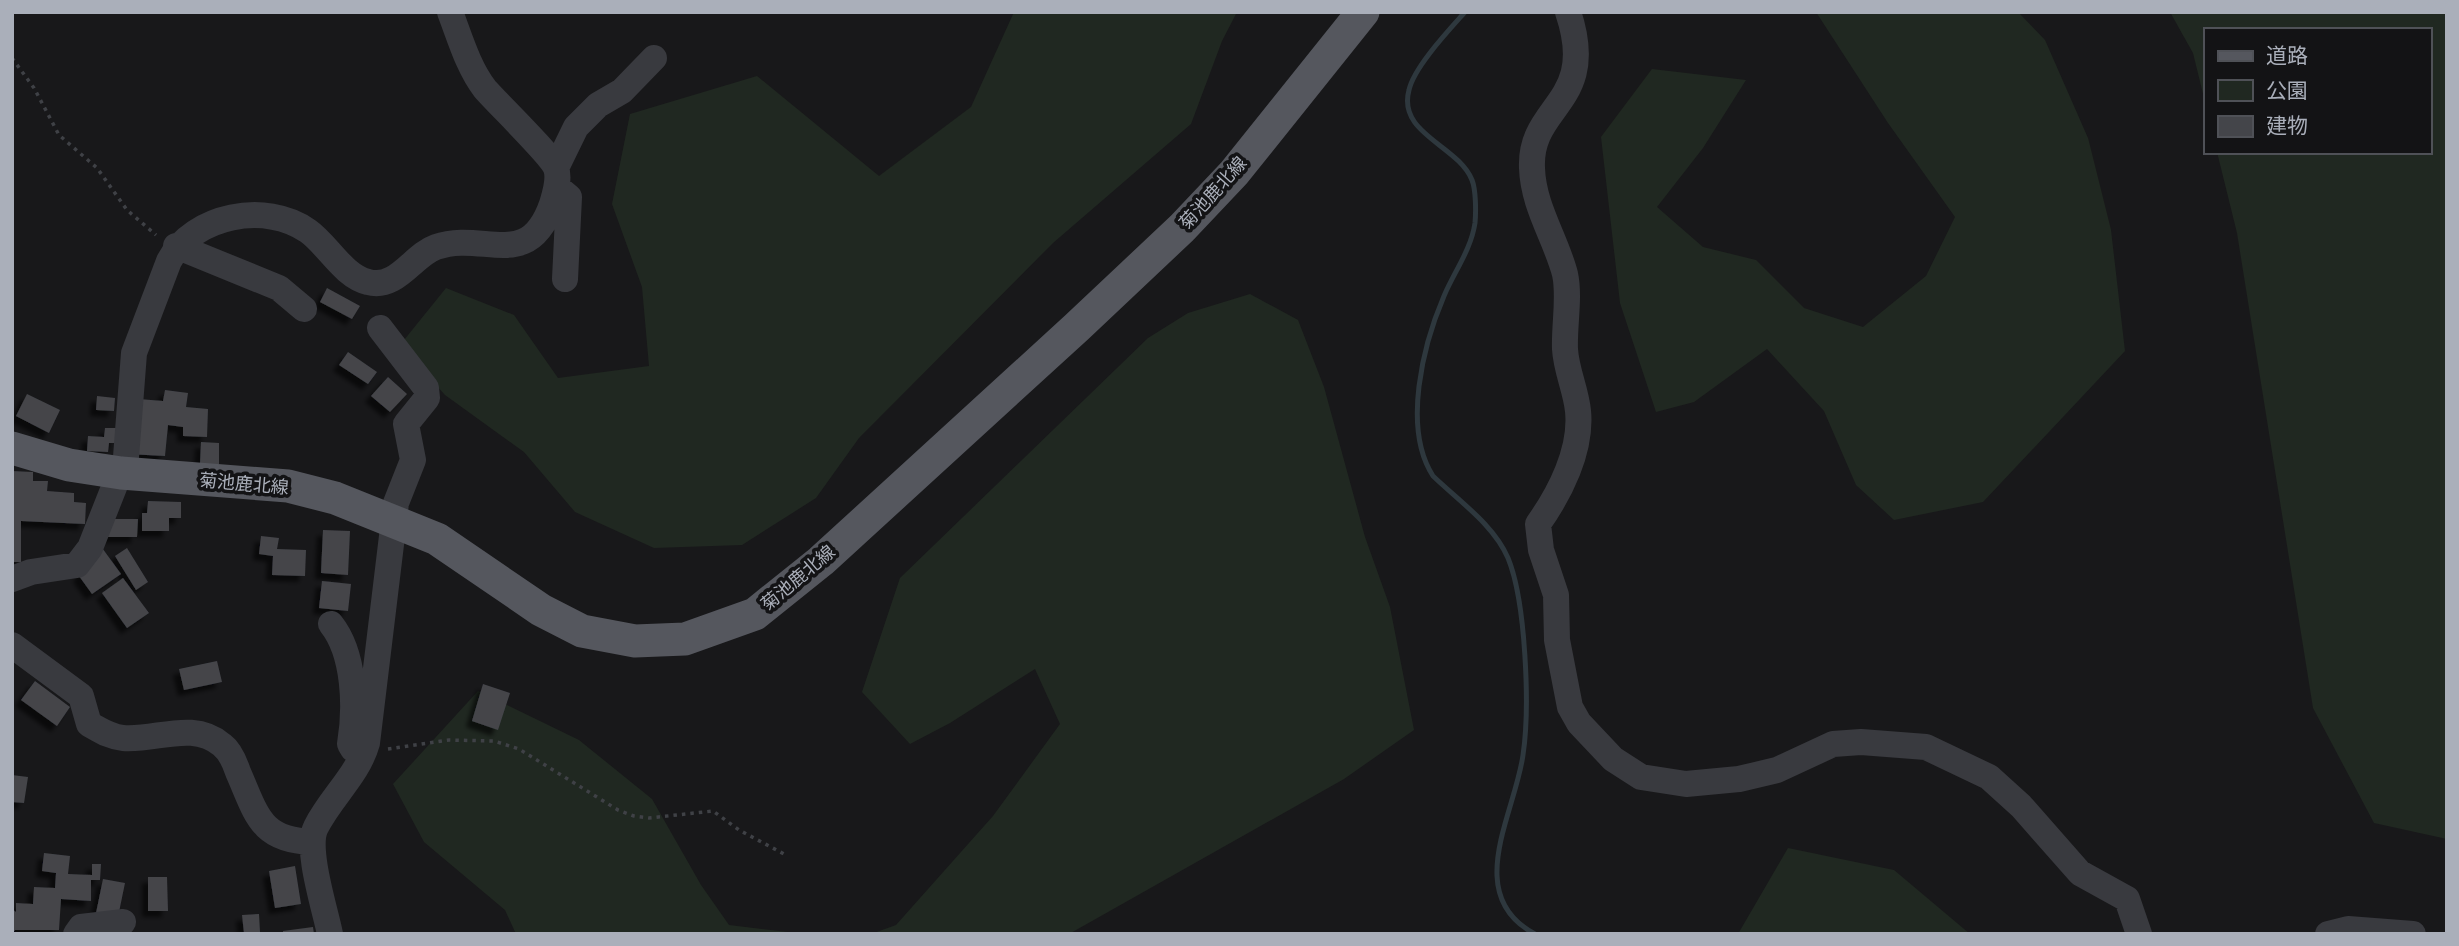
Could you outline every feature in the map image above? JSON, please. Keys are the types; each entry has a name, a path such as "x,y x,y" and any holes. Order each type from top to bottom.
{"main road":[{"name":"菊池鹿北線","path":"12,448 69,465 121,473 288,486 334,498 395,520 437,539 541,610 582,631 635,641 685,639 755,614 831,552 1182,228 1234,173 1363,12"}],"street":[{"path":"450,12 465,52 483,86 569,197 565,279"},
{"path":"1568,12 1577,40 1576,73 1561,103 1534,140 1532,169 1545,227 1566,277 1565,351 1578,412 1577,444 1551,506 1538,524 1541,550 1556,595 1557,640 1570,708 1579,723 1613,759 1641,777 1686,784 1739,779 1777,770 1833,744 1861,742 1926,747 1989,777 2021,806 2080,873 2127,899 2139,934"},
{"path":"12,579 31,572 77,565 90,548 126,457 134,353 176,246 196,231 225,219 251,215 278,218 307,230 353,274 368,282 382,282 399,275 433,248 453,242 506,247 521,243 537,234 546,220 556,177 576,127 598,105 622,91 654,58"},
{"path":"176,246 279,288 304,309"},
{"path":"330,934 312,842 314,828 365,751 396,503 413,460 406,424 427,398 426,388 380,328"},
{"path":"331,624 342,637 348,658 353,725 350,744 354,750 365,751"},
{"path":"12,645 82,696 89,724 107,734 135,738 192,732 223,745 233,759 261,824 291,841 312,842"},
{"path":"76,934 81,928 123,922"},
{"path":"2328,934 2348,929 2413,934"}],"path":[{"path":"12,58 34,88 59,135 97,167 127,210 162,240 176,246"},
{"path":"365,751 449,740 494,741 519,749 618,810 649,818 713,811 739,830 784,854"}],"green space":[{"path":"1014,12 1237,12 1222,41 1191,124 1053,243 859,438 816,498 742,545 654,548 575,512 524,452 445,395 400,345 446,288 514,315 558,378 649,366 642,287 612,204 630,114 757,76 879,176 971,107"},
{"path":"1816,12 2018,12 2045,40 2088,138 2111,230 2125,351 1983,502 1894,520 1856,485 1824,411 1767,349 1694,402 1656,412 1620,303 1601,137 1652,69 1746,80 1703,148 1657,207 1703,247 1756,260 1804,308 1863,327 1926,276 1955,217 1888,123"},
{"path":"2170,12 2447,12 2447,839 2374,823 2313,708 2237,233 2217,154 2431,154 2431,28 2204,28 2204,98 2193,53"},
{"path":"1250,294 1298,320 1324,387 1365,537 1390,607 1414,730 1344,779 1069,934 871,934 896,925 993,816 1060,724 1035,669 950,723 910,744 862,692 900,578 1148,338 1188,313"},
{"path":"478,691 579,740 652,799 701,885 729,925 805,934 516,934 505,910 424,842 393,784"},
{"path":"1788,848 1894,870 1970,934 1738,934"}],"building":[{"path":"327,288 360,306 352,319 320,302"},
{"path":"348,352 377,372 368,384 339,365"},
{"path":"388,377 407,394 390,412 371,396"},
{"path":"165,390 188,393 186,407 208,409 207,437 183,436 183,427 168,425 165,456 128,454 139,399 163,401"},
{"path":"27,394 60,410 49,433 16,416"},
{"path":"97,396 115,398 114,411 96,410"},
{"path":"105,428 116,428 116,443 109,443 108,452 87,451 88,436 104,437"},
{"path":"201,442 219,443 219,464 200,464"},
{"path":"12,471 33,472 33,481 48,481 47,491 74,493 74,502 86,503 85,524 21,521 21,562 12,562"},
{"path":"148,501 181,502 181,518 169,518 169,531 142,531 142,513 147,513"},
{"path":"101,519 138,519 137,537 101,537"},
{"path":"323,530 350,531 348,575 321,573"},
{"path":"261,536 279,538 277,549 306,550 305,576 272,575 273,556 259,554"},
{"path":"100,545 121,574 92,594 79,576"},
{"path":"127,548 148,582 136,590 115,556"},
{"path":"123,578 149,613 127,628 102,593"},
{"path":"322,581 351,584 348,611 319,608"},
{"path":"217,661 222,682 184,690 179,669"},
{"path":"35,681 70,707 57,726 21,700"},
{"path":"483,684 510,693 498,730 472,721"},
{"path":"12,775 28,777 24,803 12,802"},
{"path":"44,853 70,856 68,874 92,875 92,864 101,864 100,880 91,880 91,901 61,899 59,930 15,930 12,934 12,909 16,912 16,903 33,904 34,887 55,888 56,873 42,871"},
{"path":"295,866 301,904 275,908 269,871"},
{"path":"148,877 167,877 168,911 148,911"},
{"path":"103,879 125,883 118,917 96,913"},
{"path":"259,914 260,932 244,933 242,915"},
{"path":"313,927 314,934 283,934 283,931"}],"waterway":[{"path":"1465,12 1425,60 1409,90 1408,105 1412,118 1420,129 1465,168 1472,180 1475,201 1475,223 1470,242 1448,287 1429,338 1417,411 1424,456 1433,476 1494,535 1508,558 1514,577 1525,655 1525,735 1518,778 1499,852 1497,876 1501,898 1513,918 1535,934"}]}
